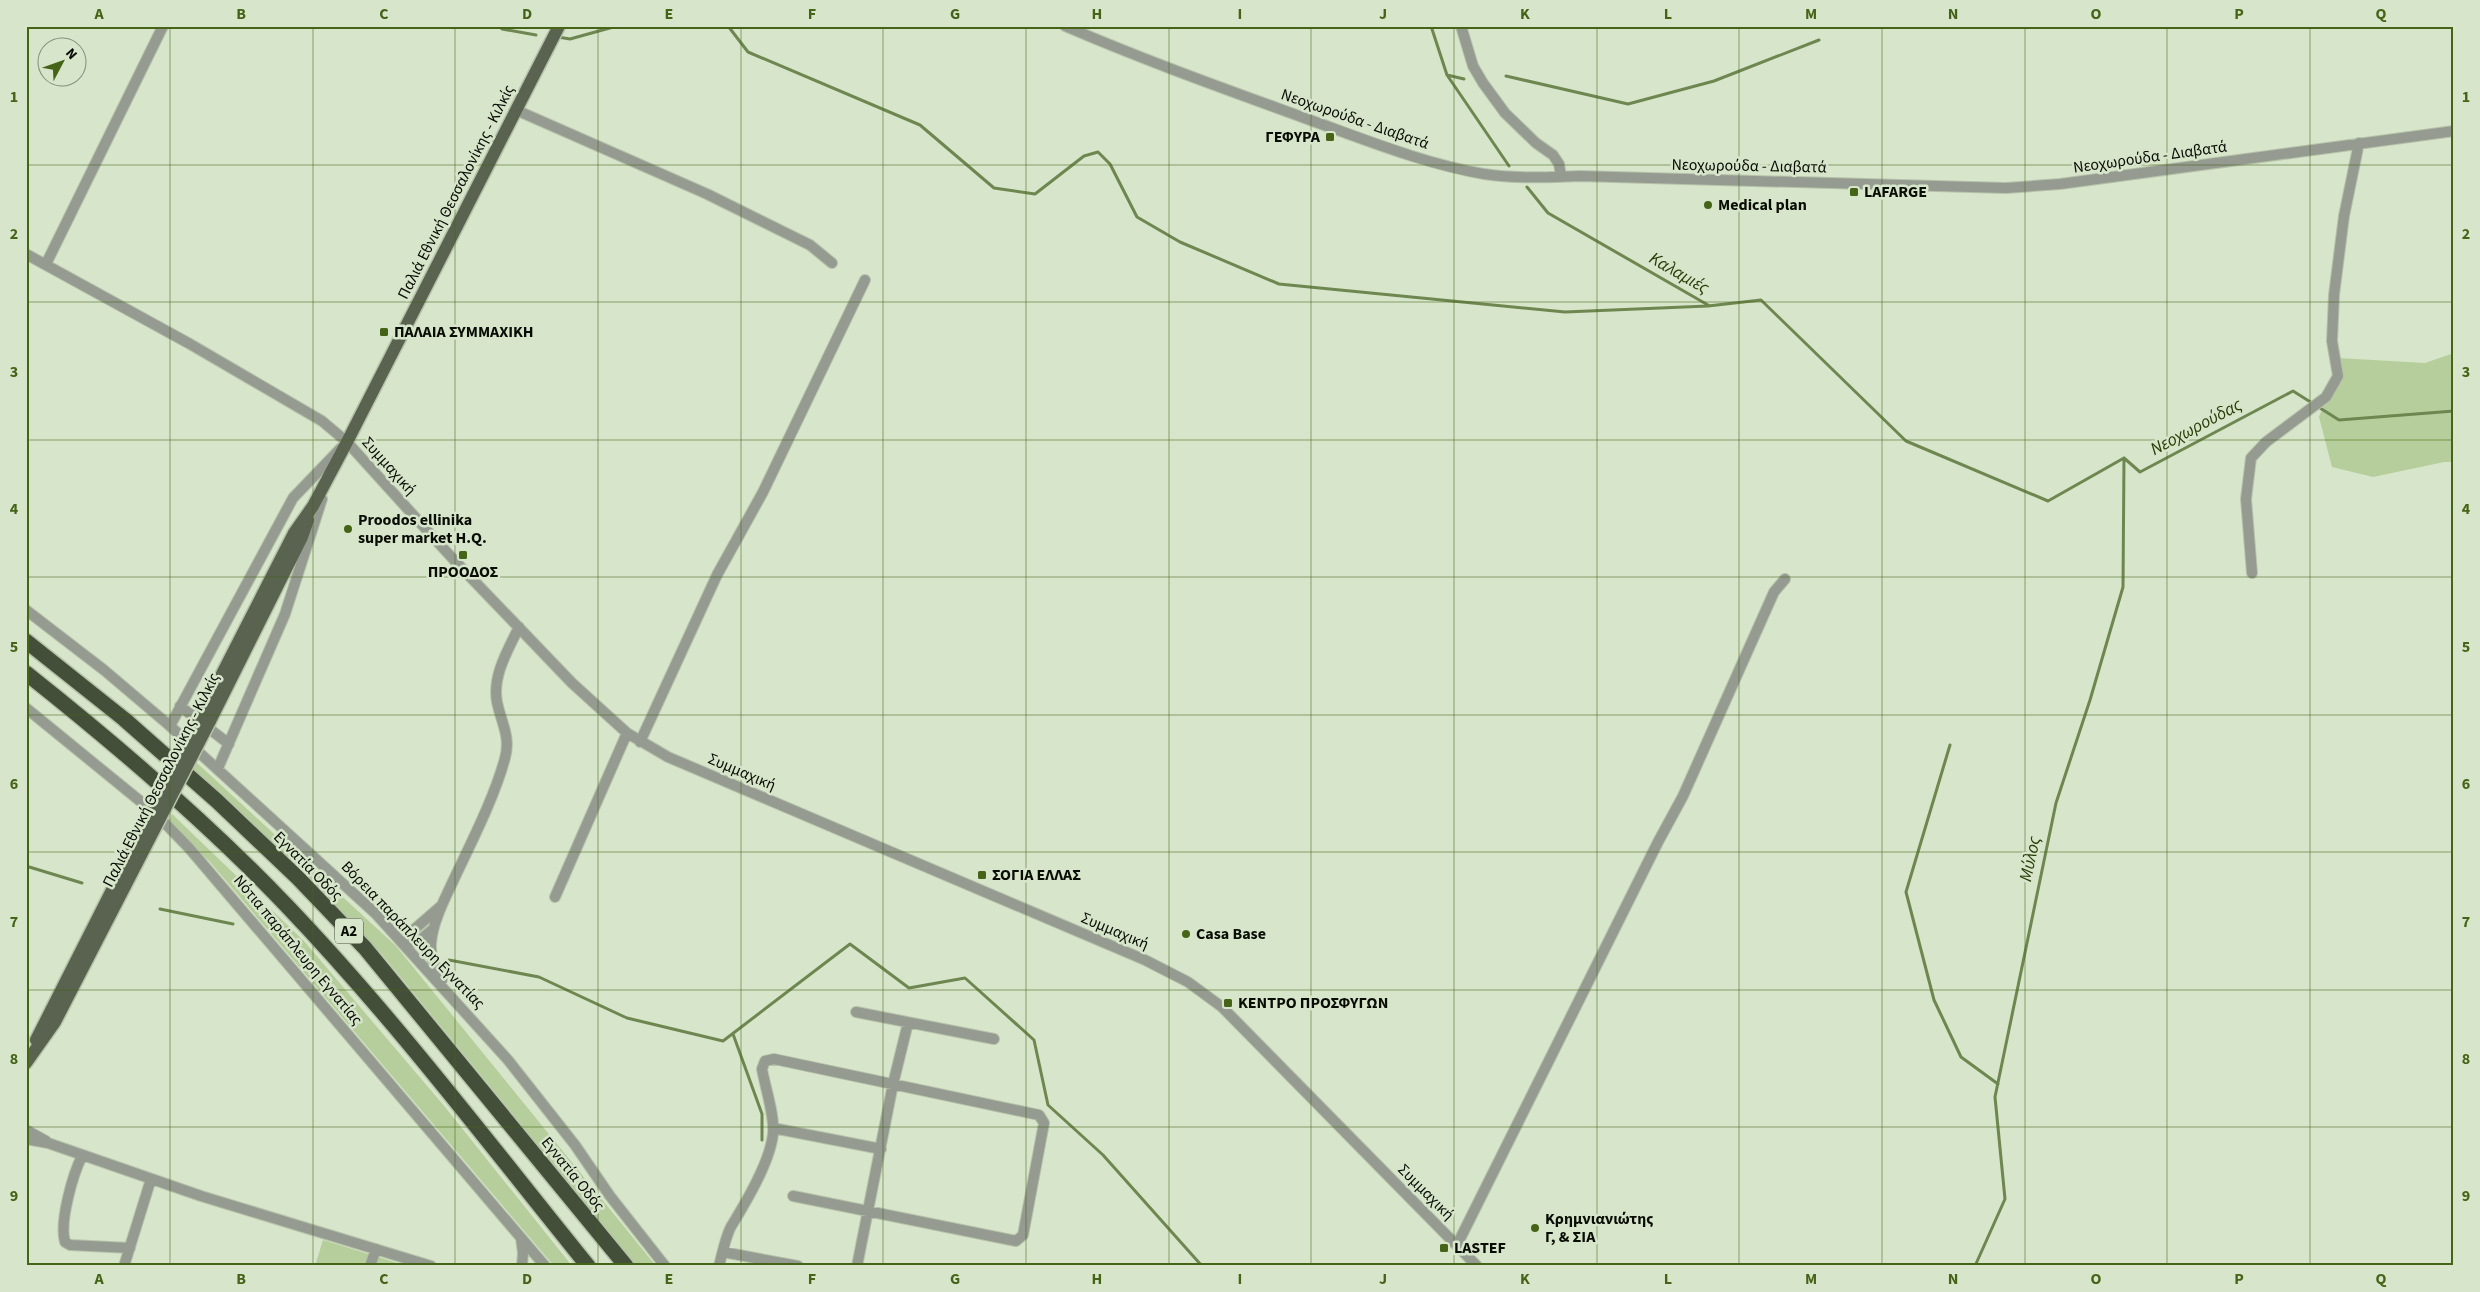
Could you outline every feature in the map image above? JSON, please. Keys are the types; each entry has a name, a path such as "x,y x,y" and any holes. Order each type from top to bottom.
{"highway":[{"name":"Εγνατία Οδός","path":"26,641 124,719 217,801 298,878 366,948 626,1266"},
{"name":"Α2","path":"26,673 111,740 203,822 288,907 389,1021 588,1266"}],"main road":[{"name":"Παλιά Εθνική Θεσσαλονίκης - Κιλκίς","path":"26,1062 46,1017 151,825 205,719 294,533 313,506 347,442 559,26"}],"street":[{"path":"46,264 163,26"},
{"name":"Νεοχωρούδα - Διαβατά","path":"1065,26 1141,58 1360,138 1442,164 1501,176 2006,188 2060,184 2454,131"},
{"path":"1461,26 1473,66 1483,83 1506,114 1536,143 1553,155 1559,164 1561,176"},
{"path":"516,110 707,194 810,245 832,263"},
{"path":"2252,573 2246,499 2251,458 2266,442 2321,402 2334,386 2338,376 2332,342 2334,294 2344,216 2359,143"},
{"name":"Συμμαχική","path":"26,254 308,410 347,442 454,560 572,683 627,733 640,742 668,757 1110,945 1188,982 1222,1007 1477,1266"},
{"path":"640,742 717,575 763,492 865,280"},
{"path":"170,726 293,498 347,442"},
{"path":"218,768 286,614 329,476"},
{"path":"1457,1245 1658,842 1683,796 1774,592 1786,579"},
{"name":"Βόρεια παράπλευρη Εγνατίας","path":"26,610 104,670 218,768 344,883 406,944 528,1085 575,1145 610,1196 665,1266"},
{"path":"447,990 431,951 433,929 441,906 474,836 506,756 507,735 497,703 496,688 499,672 519,627"},
{"path":"180,706 229,744"},
{"name":"Νότια παράπλευρη Εγνατίας","path":"26,708 156,814 177,835 296,970 545,1266"},
{"path":"555,896 627,733"},
{"path":"406,944 410,933 441,906"},
{"path":"406,944 419,941 433,929"},
{"path":"856,1012 994,1039"},
{"path":"857,1266 893,1084 908,1023"},
{"path":"719,1266 731,1226 743,1210 772,1142 773,1128 762,1069 765,1061 769,1059 1039,1115 1044,1123 1024,1226 1020,1239 1016,1241 793,1196"},
{"path":"773,1128 881,1149"},
{"path":"26,1130 48,1143 82,1156 430,1266"},
{"path":"26,1139 48,1143"},
{"path":"82,1156 73,1175 63,1231 65,1242 70,1245 130,1248"},
{"path":"124,1266 151,1179"},
{"path":"520,1237 523,1253 522,1266"},
{"path":"370,1266 376,1249"},
{"path":"723,1252 798,1266"}],"green space":[{"path":"2454,353 2454,462 2444,462 2373,477 2332,467 2319,417 2325,401 2341,380 2338,358 2425,363"},
{"path":"197,763 396,946 656,1266 637,1266 382,954 191,772"},
{"path":"172,814 304,941 445,1107 572,1266 554,1266 210,862 168,822"},
{"path":"323,1240 407,1266 315,1266"}],"waterway":[{"path":"499,26 502,29 536,35"},
{"path":"558,37 570,39 617,26"},
{"name":"Νεοχωρούδας","path":"728,26 748,52 920,125 994,188 1035,194 1084,156 1098,152 1110,164 1137,217 1180,242 1279,284 1565,312 1708,306 1761,300 1906,441 2048,501 2124,458 2140,472 2293,391 2339,420 2454,411"},
{"name":"Καλαμιές","path":"1431,26 1447,75 1509,166"},
{"path":"1506,76 1628,104 1714,81 1819,40"},
{"path":"1447,75 1464,79"},
{"name":"Καλαμιές","path":"1527,187 1548,213 1708,305"},
{"name":"Μύλος","path":"1975,1266 2005,1199 1995,1097 2056,803 2090,700 2123,587 2124,458"},
{"path":"1950,745 1906,892 1934,1000 1961,1057 1998,1084"},
{"path":"26,866 82,883"},
{"path":"160,909 233,924"},
{"path":"449,960 539,977 627,1018 723,1041 850,944 909,988 965,978 1034,1040 1048,1105 1103,1155 1202,1266"},
{"path":"733,1034 762,1114 762,1140"}],"place":[{"name":"ΓΕΦΥΡΑ","path":"1330,137"},
{"name":"LAFARGE","path":"1854,192"},
{"name":"Medical plan","path":"1708,205"},
{"name":"ΠΑΛΑΙΑ ΣΥΜΜΑΧΙΚΗ","path":"384,332"},
{"name":"Proodos ellinika super market H.Q.","path":"348,529"},
{"name":"ΠΡΟΟΔΟΣ","path":"463,555"},
{"name":"ΣΟΓΙΑ ΕΛΛΑΣ","path":"982,875"},
{"name":"Casa Base","path":"1186,934"},
{"name":"ΚΕΝΤΡΟ ΠΡΟΣΦΥΓΩΝ","path":"1228,1003"},
{"name":"Κρημνιανιώτης Γ, & ΣΙΑ","path":"1535,1228"},
{"name":"LASTEF","path":"1444,1248"}]}
